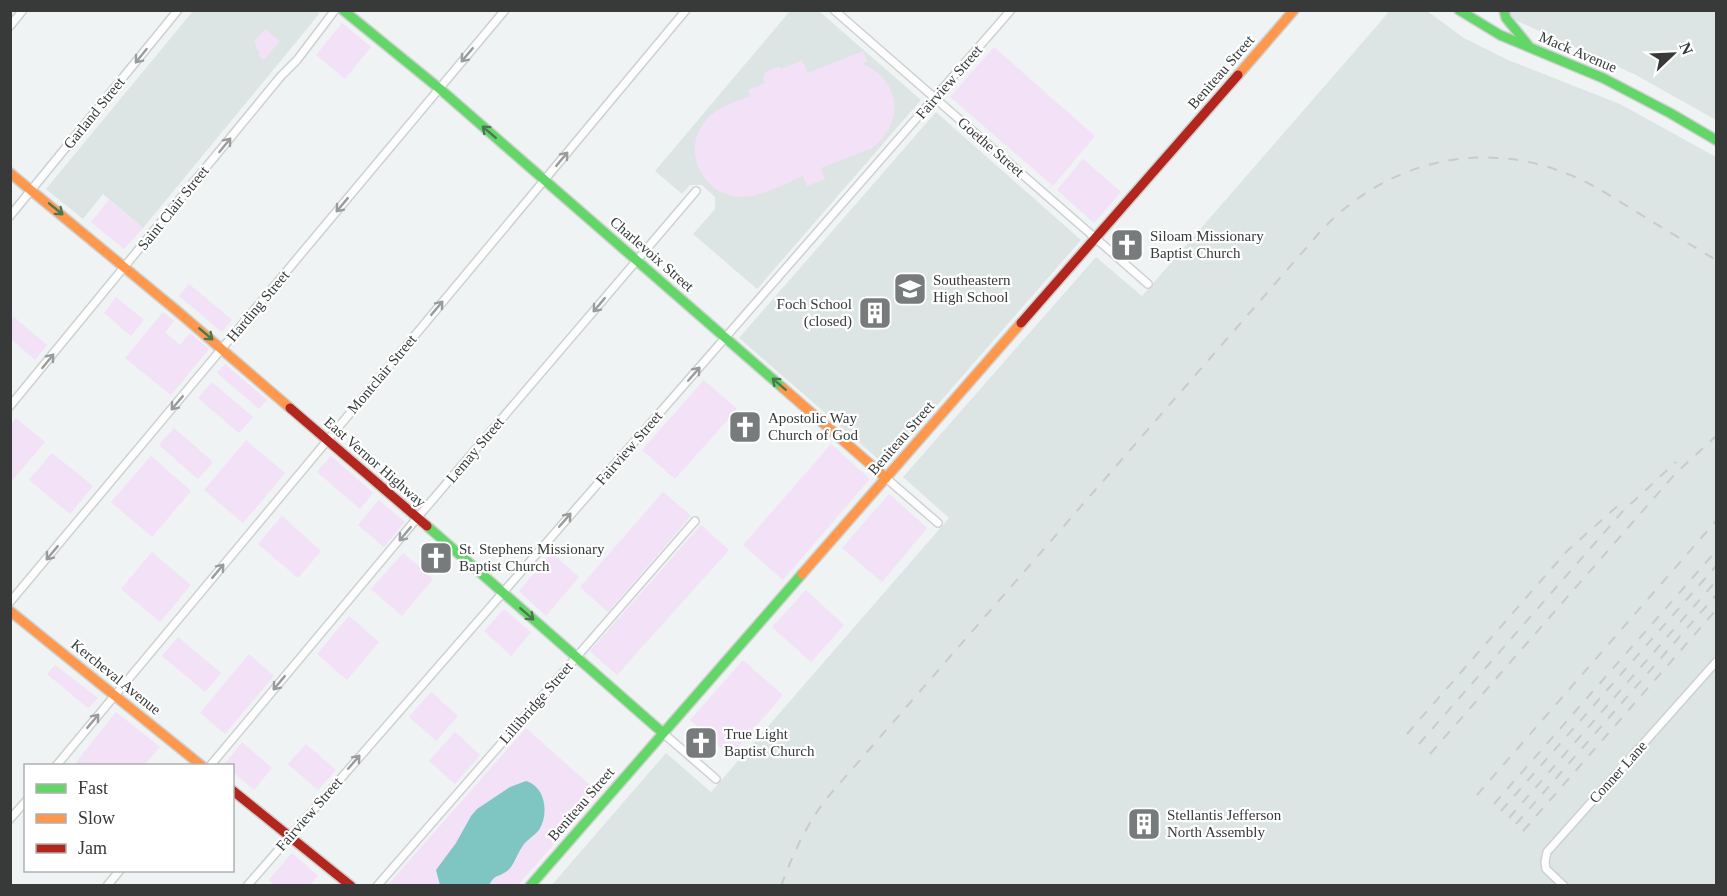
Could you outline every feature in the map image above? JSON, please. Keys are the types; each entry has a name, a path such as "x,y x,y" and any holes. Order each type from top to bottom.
{"street":[{"path":"10,26 23,10"},
{"name":"Garland Street","path":"10,216 178,10"},
{"name":"Saint Clair Street","path":"10,406 297,60 335,10"},
{"name":"Charlevoix Street","path":"343,10 440,88 938,523"},
{"name":"Harding Street","path":"10,602 505,10"},
{"name":"Montclair Street","path":"57,764 686,10"},
{"name":"Fairview Street","path":"247,885 1011,10"},
{"name":"Beniteau Street","path":"530,885 1294,10"},
{"path":"1504,10 1506,18 1529,47"},
{"name":"Goethe Street","path":"839,12 1148,284"},
{"name":"Mack Avenue","path":"1465,12 1500,35 1603,78 1670,112 1716,140"},
{"name":"East Vernor Highway","path":"10,173 223,348 716,779"},
{"name":"Lemay Street","path":"211,764 696,191"},
{"name":"Lillibridge Street","path":"377,885 695,521"},
{"name":"Kercheval Avenue","path":"10,611 201,764"},
{"name":"Conner Lane","path":"1564,885 1546,869 1547,852 1716,662"},
{"path":"234,792 351,885"},
{"path":"10,819 24,803"},
{"path":"107,885 118,872"}],"shaded area":[{"path":"310,10 320,13 143,228 103,194 83,219 46,189 193,11"},
{"path":"790,11 819,11 921,100 757,289 693,234 715,209 715,197 702,185 690,185 682,194 655,171"},
{"path":"1385,11 1427,11 1464,38 1508,60 1620,104 1716,157 1716,885 551,886 666,753 711,792 949,518 903,477 1096,257 1142,296 1388,13"},
{"path":"1508,11 1716,11 1716,120 1636,75 1513,19"},
{"path":"342,23 371,47 345,79 316,55"},
{"path":"265,29 280,41 264,60 258,55 260,52 254,42"},
{"path":"994,47 1095,136 1053,186 950,97"},
{"path":"863,51 867,61 863,64 876,71 885,81 894,103 894,114 890,126 883,138 872,148 821,168 825,179 807,186 803,176 765,192 742,197 729,195 708,182 696,161 695,148 697,136 707,118 724,107 750,96 748,90 765,83 764,73 779,66 781,69 802,60 808,73"},
{"name":"Southeastern High School","path":"936,112 1081,240 885,465 739,338"},
{"path":"1083,159 1121,192 1094,223 1057,190"},
{"path":"109,200 143,228 124,249 91,222"},
{"path":"189,284 232,320 222,332 179,296"},
{"path":"116,297 144,320 131,336 104,313"},
{"path":"163,312 174,321 165,332 180,345 190,333 209,349 171,395 125,358"},
{"path":"14,317 47,345 35,360 11,339 11,322"},
{"path":"225,364 267,400 259,409 217,373"},
{"path":"704,380 737,409 675,479 642,450"},
{"path":"212,382 253,417 239,433 198,398"},
{"path":"16,418 45,442 11,482 11,425"},
{"path":"174,428 213,462 198,479 159,445"},
{"path":"246,440 285,473 243,523 204,490"},
{"path":"831,444 870,479 783,580 743,545"},
{"path":"52,453 93,486 70,514 29,480"},
{"path":"151,456 191,491 152,537 111,502"},
{"path":"331,456 373,493 360,509 317,472"},
{"path":"663,492 691,516 608,612 580,587"},
{"path":"889,494 927,528 882,582 842,548"},
{"path":"379,500 405,522 384,547 358,525"},
{"path":"282,516 321,551 298,578 258,544"},
{"path":"701,525 729,550 617,675 590,651"},
{"path":"152,552 191,585 160,622 121,589"},
{"path":"403,553 433,579 402,616 371,589"},
{"path":"552,553 579,577 546,616 519,591"},
{"path":"806,590 844,625 811,662 772,627"},
{"path":"504,609 531,632 511,656 484,631"},
{"path":"349,616 379,642 347,680 317,654"},
{"path":"178,637 221,673 205,692 162,656"},
{"path":"249,654 274,676 225,734 200,713"},
{"path":"743,660 783,695 730,756 690,720"},
{"path":"55,665 98,698 88,708 47,674"},
{"path":"431,692 458,716 436,741 409,717"},
{"path":"116,712 160,747 145,764 75,764"},
{"path":"526,728 599,793 518,885 387,886"},
{"path":"455,732 480,755 455,784 429,761"},
{"path":"242,742 272,768 254,790 234,773 234,764 225,764"},
{"path":"306,744 336,770 318,790 288,764"},
{"path":"292,853 318,876 310,885 275,885 269,880"}],"water":[{"path":"526,781 533,784 542,795 544,816 539,830 520,850 514,863 504,873 495,877 489,885 440,885 436,870 456,843 471,816 477,809 510,787"}],"railway":[{"path":"781,886 801,840 827,798 1320,232 1346,207 1375,187 1406,172 1438,162 1472,158 1506,159 1541,165 1596,187 1716,260"},
{"path":"1430,754 1675,474 1716,436"},
{"path":"1419,744 1623,511 1676,462"},
{"path":"1407,734 1567,551 1623,501"},
{"path":"1477,795 1716,521"},
{"path":"1494,804 1716,551"},
{"path":"1501,811 1716,566"},
{"path":"1509,818 1716,581"},
{"path":"1516,824 1716,595"},
{"path":"1523,831 1716,610"}],"traffic: fast":[{"path":"343,10 440,89 783,388"},
{"path":"1459,10 1500,35 1603,78 1716,140"},
{"path":"1504,10 1506,18 1528,45"},
{"path":"427,526 663,733"},
{"path":"530,886 802,574"}],"traffic: slow":[{"path":"1238,75 1294,10"},
{"path":"10,173 290,408"},
{"path":"802,574 1021,323"},
{"path":"783,388 886,478"},
{"path":"10,611 200,764"}],"traffic: jam":[{"path":"1021,323 1238,75"},
{"path":"290,408 427,526"},
{"path":"234,792 351,886"}],"place":[{"name":"Siloam Missionary Baptist Church","path":"1127,245"},
{"name":"Southeastern High School","path":"910,289"},
{"name":"Foch School (closed)","path":"875,313"},
{"name":"Apostolic Way Church of God","path":"745,427"},
{"name":"St. Stephens Missionary Baptist Church","path":"436,558"},
{"name":"True Light Baptist Church","path":"701,743"},
{"name":"Stellantis Jefferson North Assembly","path":"1144,824"}]}
